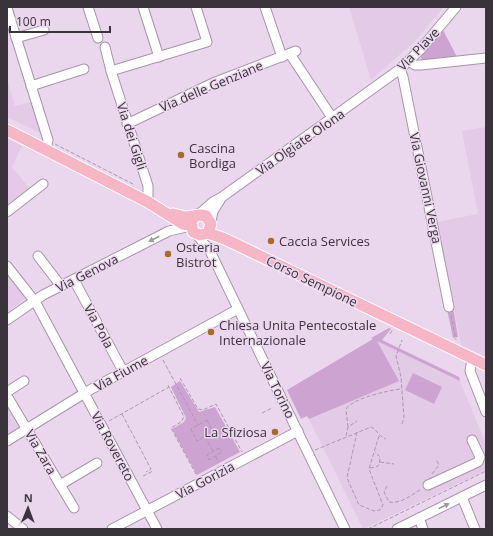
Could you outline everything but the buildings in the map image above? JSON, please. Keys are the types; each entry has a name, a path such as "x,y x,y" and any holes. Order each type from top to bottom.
{"main road":[{"path":"7,130 49,146 168,213 201,226"},
{"name":"Corso Sempione","path":"201,226 486,365"}],"street":[{"path":"88,7 98,38"},
{"path":"143,7 159,57"},
{"path":"112,71 207,42 196,7"},
{"path":"265,7 289,54 333,119"},
{"name":"Via Piave","path":"377,87 400,70 409,61 456,7"},
{"path":"7,8 49,146"},
{"path":"16,38 44,30"},
{"name":"Via dei Gigli","path":"105,47 127,124 149,189 148,202"},
{"name":"Via delle Genziane","path":"127,124 193,91 289,54"},
{"path":"409,61 419,65 486,58"},
{"path":"31,86 84,69"},
{"name":"Via Giovanni Verga","path":"400,70 403,77 449,307"},
{"name":"Via Olgiate Olona","path":"201,226 213,202 377,87"},
{"path":"7,212 43,184"},
{"name":"Via Olgiate Olona","path":"201,226 222,197"},
{"path":"168,213 172,222 169,231"},
{"name":"Via Genova","path":"7,320 34,300 169,231 201,226"},
{"name":"Via Torino","path":"201,226 210,251 345,529"},
{"path":"38,256 61,286"},
{"name":"Via Rovereto","path":"7,266 34,300 157,529"},
{"name":"Via Pola","path":"74,280 123,371"},
{"name":"Via Fiume","path":"7,441 123,371 238,309"},
{"path":"472,358 470,371 486,412"},
{"path":"7,392 24,381"},
{"name":"Via Zara","path":"8,401 28,428 74,508"},
{"name":"Via Gorizia","path":"112,529 298,431"},
{"path":"426,486 478,462 480,455 472,440"},
{"path":"60,485 97,463"},
{"path":"396,529 486,485"},
{"path":"462,497 475,529"},
{"path":"7,516 23,529"},
{"path":"419,518 423,529"}],"path":[{"path":"49,146 140,188"},
{"path":"449,307 459,352"},
{"path":"390,334 392,328"},
{"path":"402,340 396,356 402,389 404,418 402,424"},
{"path":"161,356 198,425"},
{"path":"180,378 198,409 203,410 216,404 242,452"},
{"path":"168,385 184,417 181,422 171,428 197,476"},
{"path":"105,423 169,387"},
{"path":"346,437 348,427 346,410 349,405 390,390 402,389"},
{"path":"262,414 272,408"},
{"path":"122,414 152,469 146,472"},
{"path":"207,420 213,432 197,441 191,429 198,425 207,420"},
{"path":"348,427 357,421"},
{"path":"313,451 372,427 379,436 386,439"},
{"path":"357,432 347,478 359,505 377,511 382,508 383,505 370,468 379,436"},
{"path":"205,436 213,451"},
{"path":"219,448 222,452 209,460 207,455 213,451 219,448"},
{"path":"370,468 376,467 380,462 380,457 374,451"},
{"path":"215,456 220,464"},
{"path":"387,486 384,492 389,502 392,503 406,498 426,486 432,474 439,465 436,460"},
{"path":"380,462 394,464"},
{"path":"143,476 153,471"},
{"path":"368,529 486,471"}],"shaded area":[{"path":"349,7 444,7 415,41 371,80"},
{"path":"443,30 457,57 422,61 421,57"},
{"path":"7,78 15,106 32,102 40,133 7,117"},
{"path":"486,127 486,357 461,345 437,222 478,214 462,131"},
{"path":"7,139 22,146 12,167 31,190 7,208"},
{"path":"9,277 26,298 7,313 7,278"},
{"path":"453,307 458,337 453,338 447,309"},
{"path":"389,328 391,329 382,340 459,377 460,381 377,341 399,381 309,419 307,416 301,419 287,390"},
{"path":"373,339 460,381 486,444 486,470 363,529 309,419 318,415"},
{"path":"413,373 442,387 434,404 405,390"},
{"path":"180,381 199,412 215,407 240,452 197,475 172,429 184,422 186,418 171,387"},
{"path":"9,406 22,425 7,435 7,407"}],"place":[{"name":"Cascina Bordiga","path":"181,155"},
{"name":"Caccia Services","path":"271,241"},
{"name":"Osteria Bistrot","path":"168,254"},
{"name":"Chiesa Unita Pentecostale Internazionale","path":"211,332"},
{"name":"La Sfiziosa","path":"275,432"}]}
